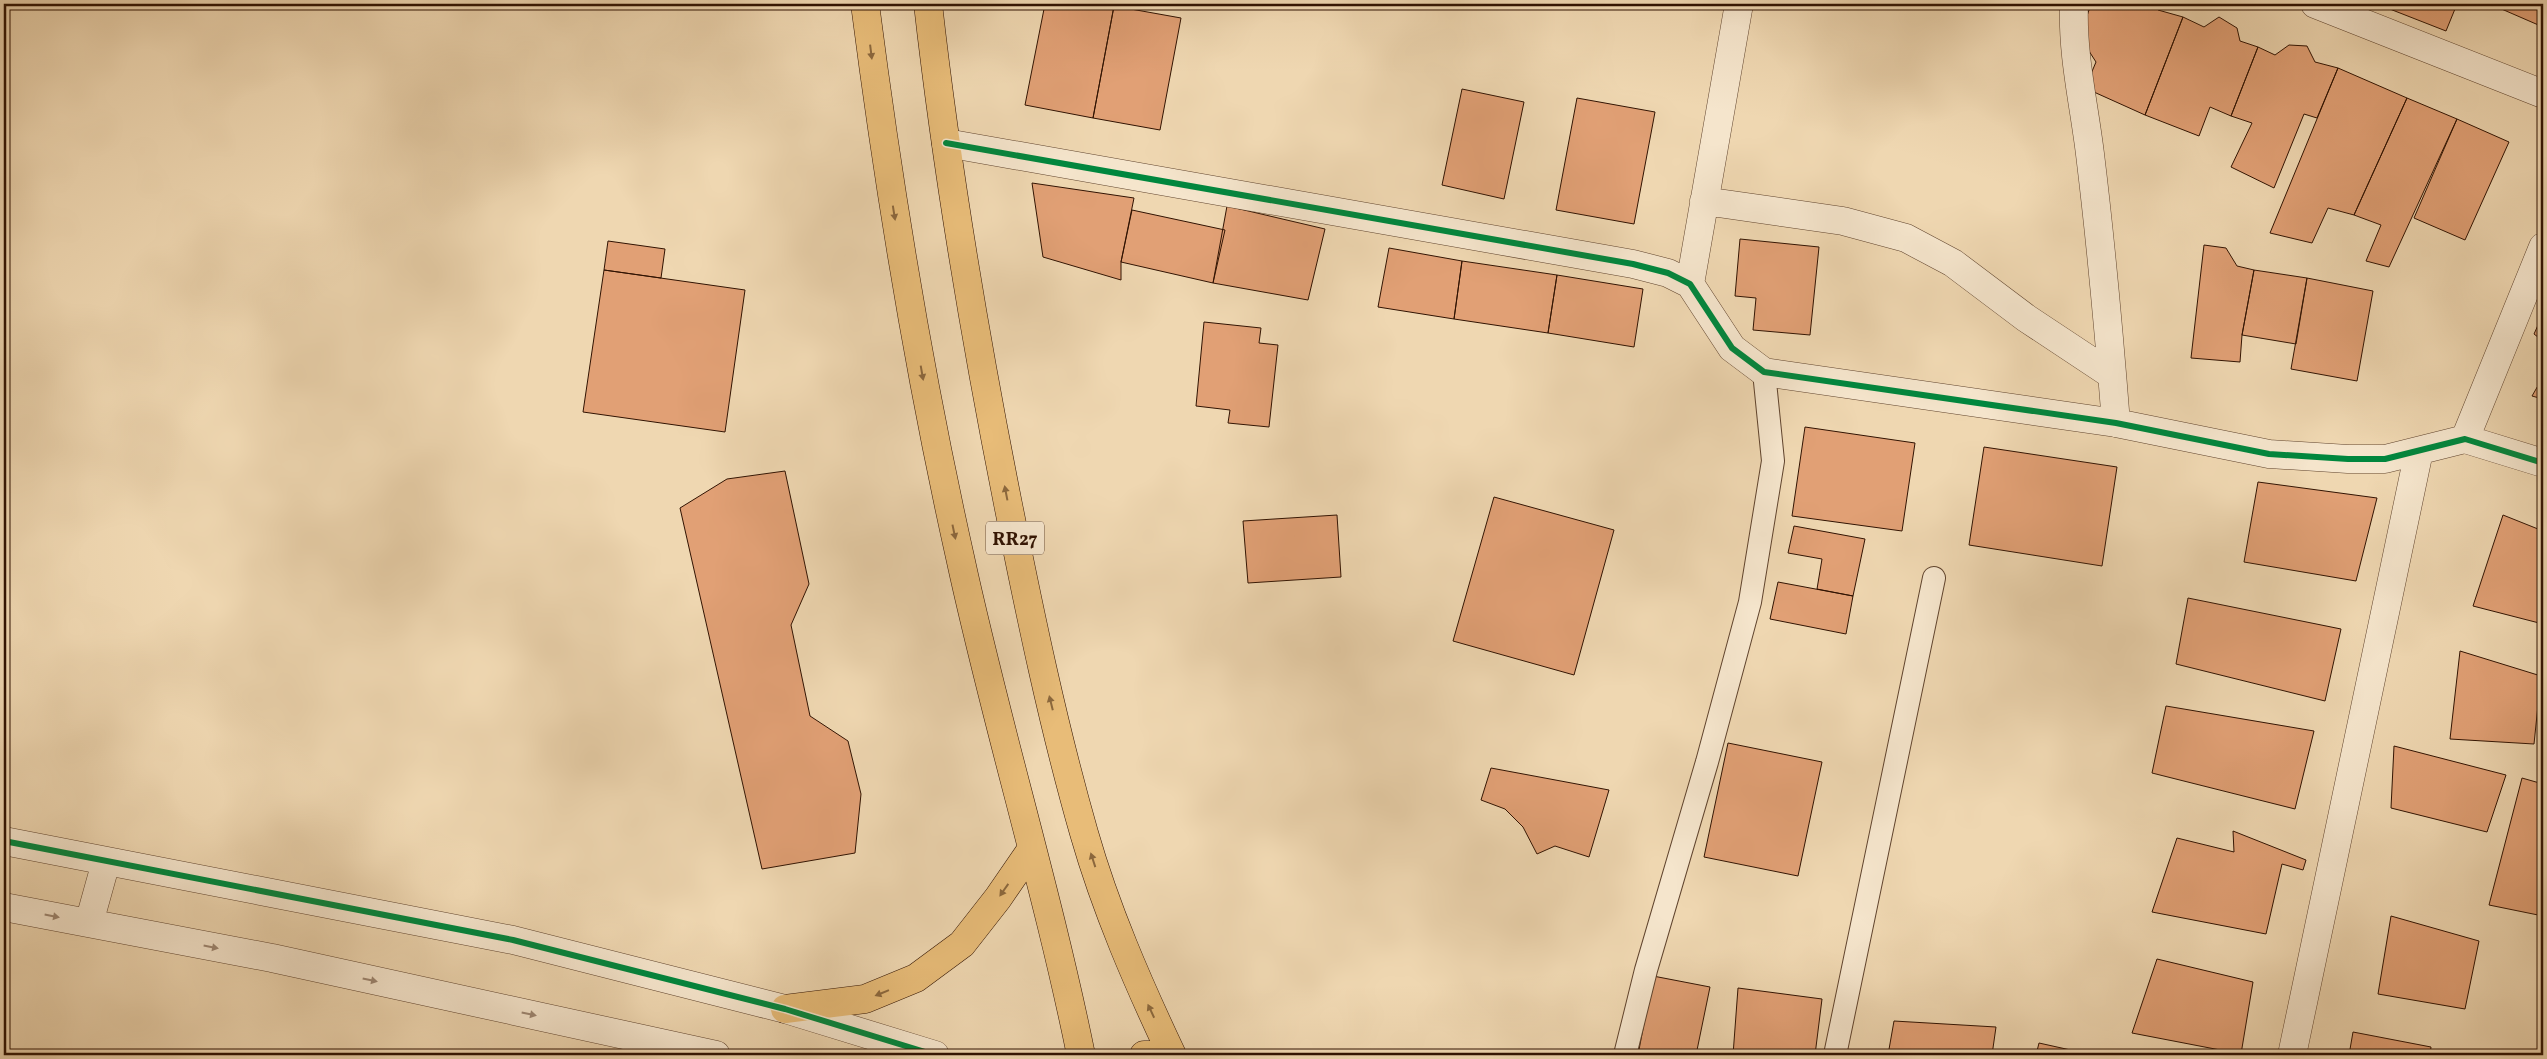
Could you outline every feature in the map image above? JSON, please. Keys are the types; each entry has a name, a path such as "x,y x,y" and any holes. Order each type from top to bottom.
{"highway":[{"name":"RR27","path":"864,4 902,265 929,412 960,559 1031,850 1052,928 1081,1055"},
{"name":"RR27","path":"928,4 946,144 992,421 1019,558 1054,714 1084,832 1109,909 1138,984 1172,1055"},
{"path":"785,1009 865,999 916,978 962,944 998,898 1031,850"},
{"path":"1144,1055 1158,1055"}],"street":[{"path":"1690,284 1739,4"},
{"path":"2074,4 2073,27 2078,81 2090,151 2116,423"},
{"path":"2315,4 2543,94"},
{"path":"946,144 1632,264 1668,273 1690,284 1732,348 1764,372 2116,423 2269,454 2348,460 2385,459 2465,439 2543,463"},
{"path":"1704,201 1843,221 1906,238 1953,263 2026,318 2112,375"},
{"path":"2465,439 2543,247"},
{"path":"2292,1055 2419,452"},
{"path":"4,841 513,940 785,1009 935,1055"},
{"path":"89,924 106,862"},
{"path":"4,907 272,958 716,1055"}],"lane":[{"path":"1625,1055 1646,970 1707,762 1750,602 1773,461 1764,372"},
{"path":"1834,1055 1934,578"}],"building":[{"path":"1045,4 1101,4 1114,6 1093,118 1025,105"},
{"path":"2091,4 2158,4 2158,10 2183,17 2145,115 2085,88 2096,62 2080,37"},
{"path":"2377,4 2457,4 2446,31"},
{"path":"2490,4 2543,4 2543,27"},
{"path":"1114,6 1181,18 1160,130 1093,118"},
{"path":"2183,17 2204,27 2219,17 2237,28 2240,41 2258,47 2231,116 2210,107 2199,136 2145,115"},
{"path":"2289,45 2307,46 2315,62 2338,68 2317,118 2304,114 2274,188 2231,167 2252,123 2231,116 2258,47 2275,55"},
{"path":"2338,68 2407,98 2354,215 2328,208 2312,243 2270,233"},
{"path":"1462,89 1524,102 1504,199 1442,185"},
{"path":"1577,98 1655,112 1634,224 1556,210"},
{"path":"2407,98 2457,119 2389,267 2366,261 2381,225 2354,215"},
{"path":"2457,119 2509,142 2465,240 2414,218"},
{"path":"1032,183 1134,198 1121,262 1121,280 1043,257"},
{"path":"1227,206 1325,229 1308,300 1213,283"},
{"path":"1132,210 1225,230 1213,283 1121,262"},
{"path":"1740,239 1819,247 1810,335 1753,330 1756,298 1735,296"},
{"path":"608,241 665,249 661,278 604,270"},
{"path":"2204,245 2226,248 2237,266 2254,270 2242,335 2240,362 2191,358"},
{"path":"1389,248 1462,261 1454,319 1378,307"},
{"path":"1462,261 1557,275 1548,333 1454,319"},
{"path":"604,270 745,290 725,432 583,412"},
{"path":"2254,270 2307,278 2296,344 2242,335"},
{"path":"1557,275 1643,289 1634,347 1548,333"},
{"path":"2307,278 2373,291 2357,381 2291,369"},
{"path":"2543,314 2543,341 2534,334"},
{"path":"1204,322 1261,328 1259,343 1278,345 1269,427 1228,423 1230,410 1196,406"},
{"path":"2543,377 2543,399 2532,396"},
{"path":"1805,427 1915,443 1902,531 1792,516"},
{"path":"1984,447 2117,467 2102,566 1969,545"},
{"path":"785,471 809,584 791,625 810,716 848,741 861,794 855,853 762,869 680,508 727,479"},
{"path":"2258,482 2377,498 2356,581 2244,562"},
{"path":"1494,497 1614,530 1574,675 1453,641"},
{"path":"1337,515 1341,577 1248,583 1243,521"},
{"path":"2503,515 2543,531 2543,624 2473,606"},
{"path":"1794,526 1865,539 1853,596 1817,589 1822,559 1788,553"},
{"path":"1778,582 1853,596 1846,634 1770,619"},
{"path":"2188,598 2341,629 2325,701 2176,664"},
{"path":"2460,651 2541,676 2534,744 2450,739"},
{"path":"2166,706 2314,731 2295,809 2152,773"},
{"path":"1728,743 1822,762 1798,876 1704,857"},
{"path":"2394,746 2506,775 2487,832 2391,808"},
{"path":"1491,768 1609,790 1589,857 1555,846 1537,854 1523,827 1505,809 1481,800"},
{"path":"2522,778 2543,784 2543,916 2489,905"},
{"path":"2233,831 2306,860 2303,870 2282,864 2266,934 2152,912 2177,838 2234,852"},
{"path":"2391,916 2479,941 2465,1009 2378,994"},
{"path":"2157,959 2253,982 2241,1054 2132,1033"},
{"path":"1653,976 1710,987 1696,1055 1638,1055"},
{"path":"1738,988 1822,999 1815,1055 1733,1055"},
{"path":"1894,1021 1996,1027 1992,1055 1888,1055"},
{"path":"2353,1032 2431,1047 2430,1055 2349,1055"},
{"path":"2039,1043 2093,1055 2036,1055"}],"cycle path":[{"path":"946,143 1633,264 1668,273 1690,284 1732,348 1764,372 2116,423 2269,454 2348,459 2385,459 2465,439 2543,463"},
{"path":"4,841 513,940 785,1009 935,1055"}]}
